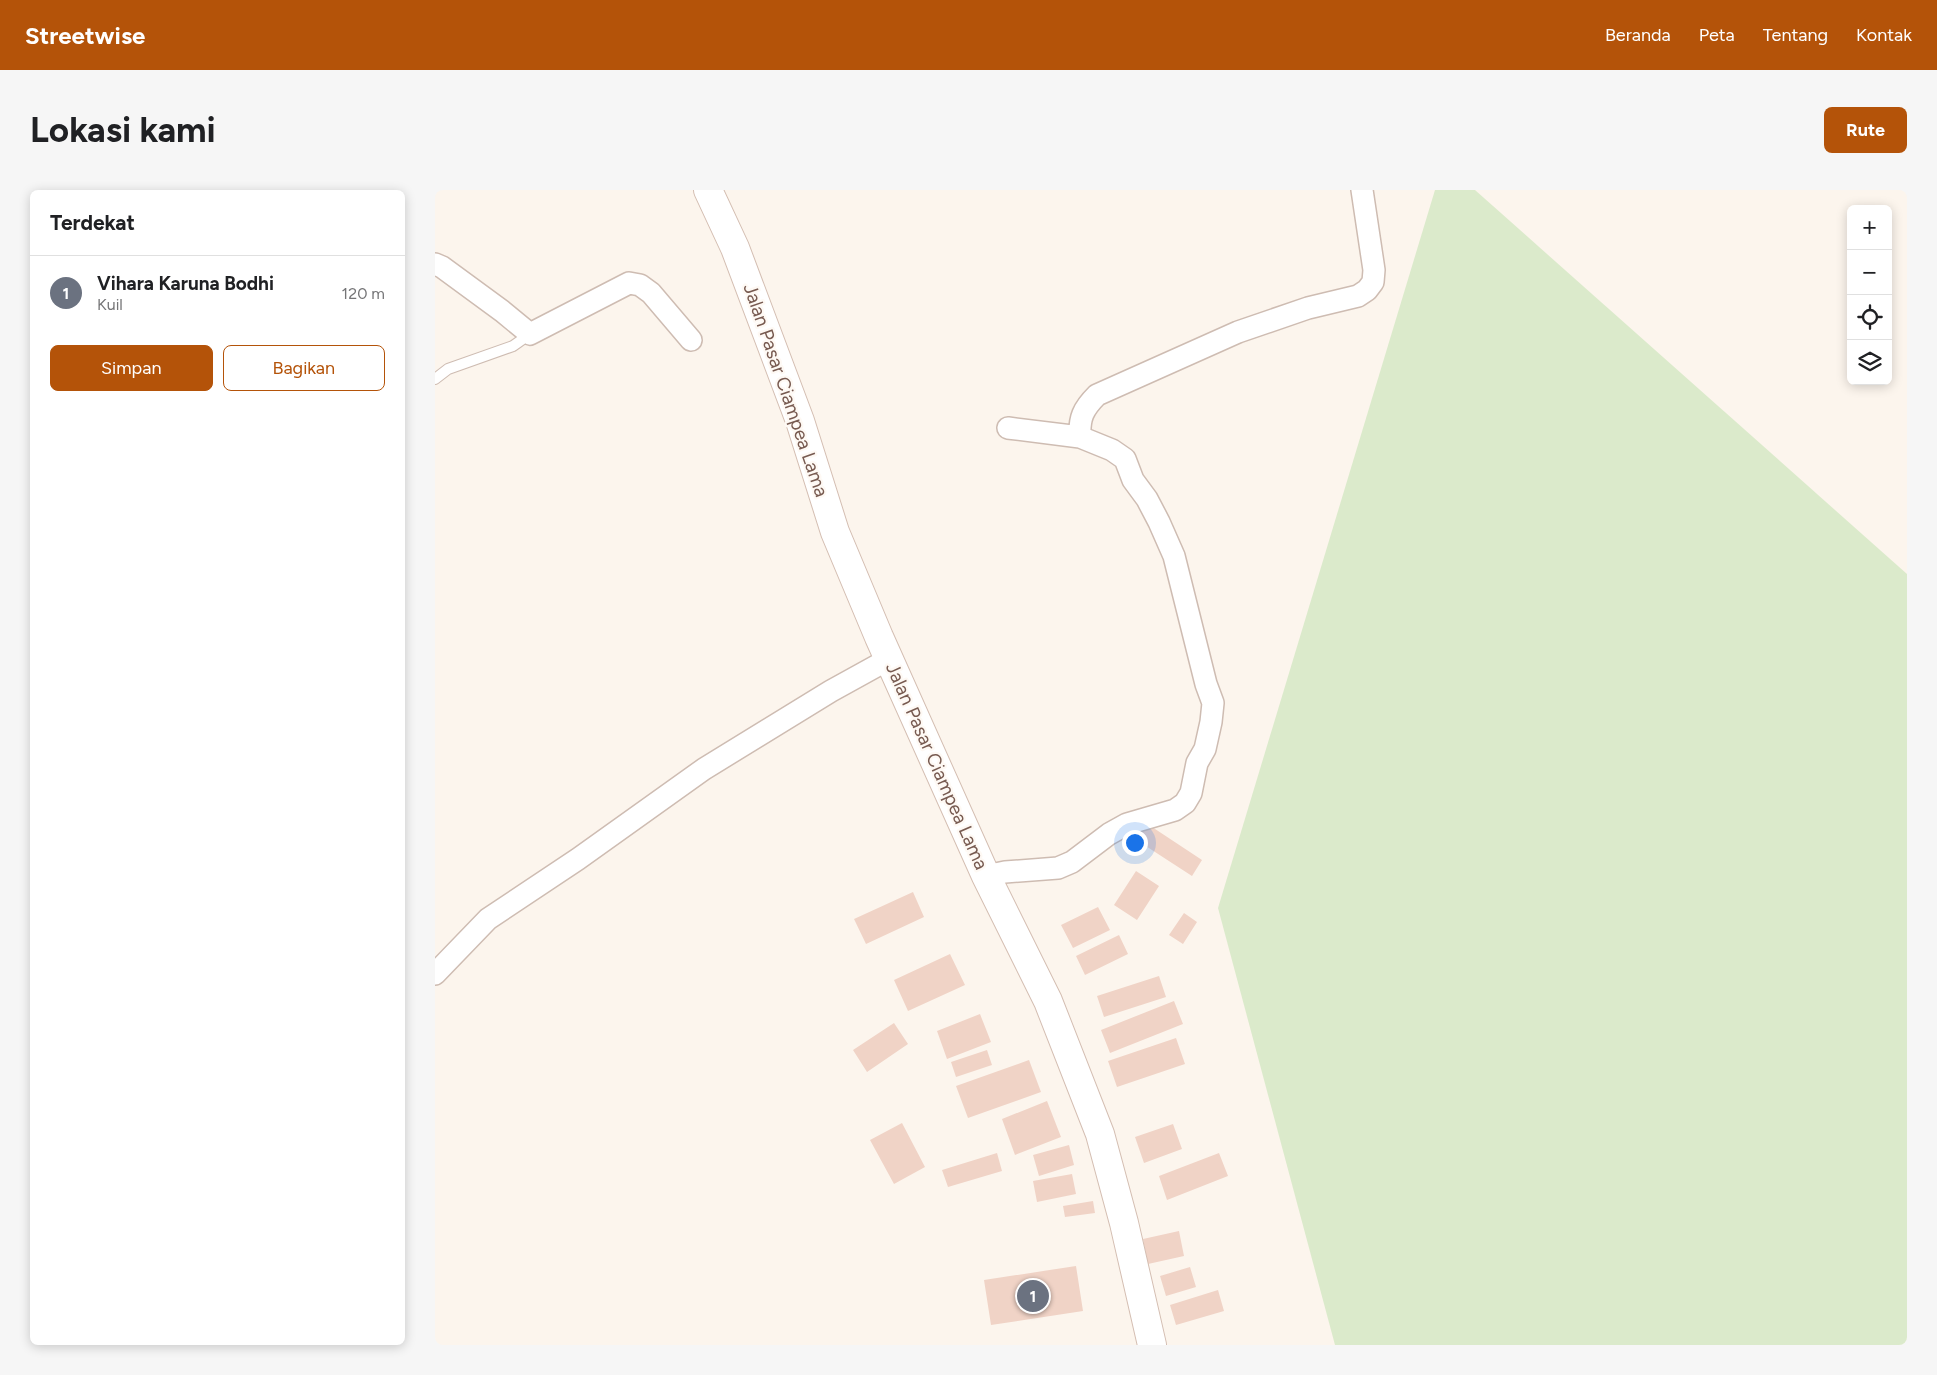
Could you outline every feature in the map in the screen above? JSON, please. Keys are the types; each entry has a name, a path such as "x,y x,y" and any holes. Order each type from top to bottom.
{"main road":[{"name":"Jalan Pasar Ciampea Lama","path":"708,190 735,248 800,421 835,532 889,659 986,876 1048,1001 1100,1134 1124,1223 1152,1345"}],"street":[{"path":"1080,438 1079,425 1085,407 1097,395 1238,332 1308,308 1358,296 1367,290 1373,282 1374,270 1362,190"},
{"path":"435,264 442,266 530,334 629,283 640,284 651,293 691,340"},
{"path":"986,876 1005,872 1058,868 1072,862 1109,834 1127,824 1175,810 1185,803 1191,793 1197,763 1205,749 1213,703 1206,684 1174,556 1159,522 1133,480 1125,460 1113,450 1080,438 1008,428"},
{"path":"435,974 488,919 578,859 704,769 831,691 889,659"}],"lane":[{"path":"435,379 448,369 513,346 530,334"}],"green space":[{"path":"1435,190 1475,190 1907,574 1907,1345 1335,1345 1218,908"}],"building":[{"path":"1146,823 1202,860 1192,876 1135,839"},
{"path":"1136,871 1159,886 1137,920 1114,905"},
{"path":"913,892 924,917 866,944 854,919"},
{"path":"1098,907 1110,930 1073,948 1061,925"},
{"path":"1184,913 1197,922 1183,944 1169,935"},
{"path":"1119,935 1128,954 1085,975 1076,956"},
{"path":"950,954 965,985 908,1011 894,980"},
{"path":"1159,976 1166,997 1104,1017 1097,996"},
{"path":"1174,1001 1183,1024 1110,1053 1101,1030"},
{"path":"980,1014 991,1042 947,1059 937,1031"},
{"path":"894,1023 908,1044 867,1072 853,1050"},
{"path":"1176,1038 1185,1064 1117,1087 1108,1061"},
{"path":"987,1050 992,1065 956,1077 951,1062"},
{"path":"1029,1060 1041,1092 968,1118 956,1086"},
{"path":"1047,1101 1061,1137 1015,1155 1002,1119"},
{"path":"902,1123 925,1167 894,1184 870,1140"},
{"path":"1173,1124 1182,1149 1144,1163 1135,1137"},
{"path":"1069,1145 1074,1165 1039,1176 1033,1155"},
{"path":"997,1153 1002,1171 948,1187 942,1170"},
{"path":"1219,1153 1228,1176 1167,1200 1159,1176"},
{"path":"1072,1174 1076,1194 1037,1202 1033,1181"},
{"path":"1093,1201 1095,1213 1065,1217 1063,1206"},
{"path":"1179,1231 1184,1256 1148,1264 1143,1239"},
{"path":"1076,1266 1083,1311 991,1325 984,1280"},
{"path":"1190,1267 1196,1287 1166,1296 1160,1276"},
{"path":"1218,1290 1224,1311 1176,1325 1170,1305"}],"place":[{"name":"Vihara Karuna Bodhi","path":"1033,1296"}]}
